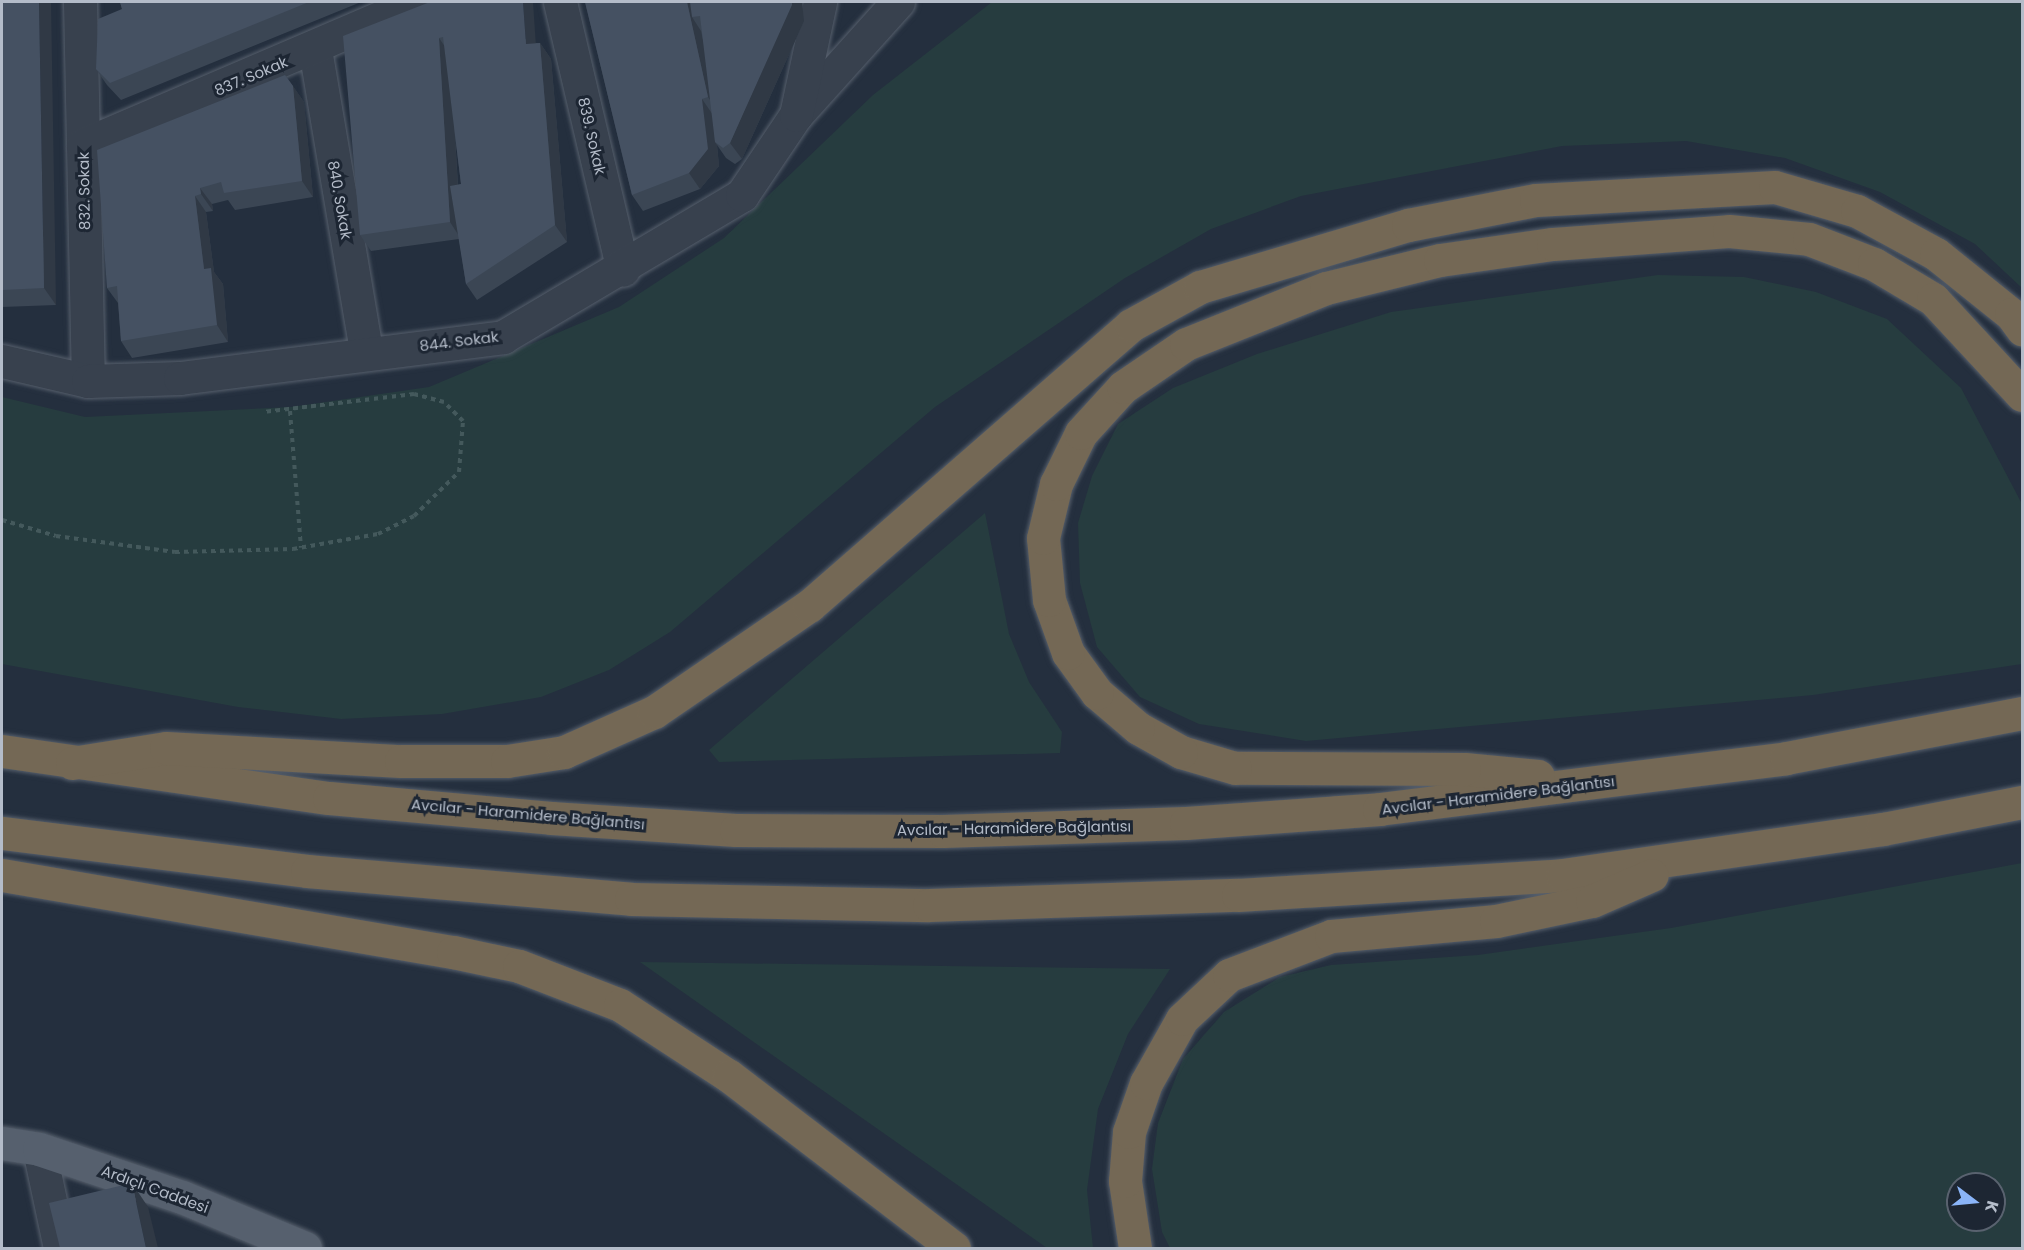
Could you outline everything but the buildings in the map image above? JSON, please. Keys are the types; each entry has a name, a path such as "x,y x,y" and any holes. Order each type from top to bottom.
{"highway":[{"path":"72,763 166,748 401,762 507,761 564,752 654,712 809,606 1131,325 1200,287 1408,225 1536,200 1775,188 1857,211 1936,254 2011,314 2022,329"},
{"path":"1575,784 1529,774 1464,769 1236,768 1181,752 1138,728 1096,693 1068,653 1049,600 1043,538 1056,484 1081,433 1123,387 1186,344 1326,288 1440,260 1553,244 1730,231 1809,239 1874,264 1933,298 2022,395"},
{"name":"Avcılar - Haramidere Bağlantısı","path":"2,751 72,763 329,798 736,830 943,831 1186,824 1379,809 1786,758 2022,713"},
{"path":"2,832 307,871 631,899 771,905 1238,896 1563,875 1688,860 2022,802"},
{"path":"1135,1248 1125,1181 1130,1132 1146,1083 1182,1019 1229,975 1331,936 1496,921 1592,901 1688,860"},
{"path":"2,875 453,952 519,966 620,1005 729,1076 954,1248"}],"main road":[{"name":"Ardıçlı Caddesi","path":"2,1143 39,1149 182,1197 305,1248"}],"street":[{"name":"832. Sokak","path":"80,2 88,381"},
{"name":"837. Sokak","path":"83,145 315,49 416,2"},
{"name":"839. Sokak","path":"560,2 623,270"},
{"name":"844. Sokak","path":"2,361 88,381 180,378 366,351 503,338 623,270 742,195 796,115 820,2"},
{"path":"796,115 898,2"},
{"name":"840. Sokak","path":"315,49 366,351"},
{"path":"39,1149 60,1248"}],"path":[{"path":"2,520 56,536 175,552 301,548 378,534 414,516 459,472 463,421 444,402 414,394 290,411 251,413"},
{"path":"290,411 301,548"}],"green space":[{"path":"992,2 2022,2 2022,288 1975,244 1880,192 1785,158 1686,141 1562,146 1301,196 1211,229 1125,278 935,407 670,632 609,670 541,697 442,714 341,719 238,707 2,664 2,397 85,417 291,407 429,387 619,307 724,238 873,95"},
{"path":"1658,275 1744,277 1816,292 1887,319 1961,388 2022,504 2022,664 1813,695 1306,741 1199,724 1140,697 1097,647 1080,583 1078,523 1092,476 1118,424 1173,388 1257,354 1391,312"},
{"path":"985,513 1009,634 1029,682 1062,732 1060,753 719,762 709,750"},
{"path":"2022,863 2022,1248 1170,1248 1162,1232 1152,1169 1158,1123 1183,1059 1224,1012 1280,977 1331,965 1478,955 1671,928"},
{"path":"640,962 1170,969 1128,1034 1098,1109 1087,1190 1093,1248 1047,1248"}]}
